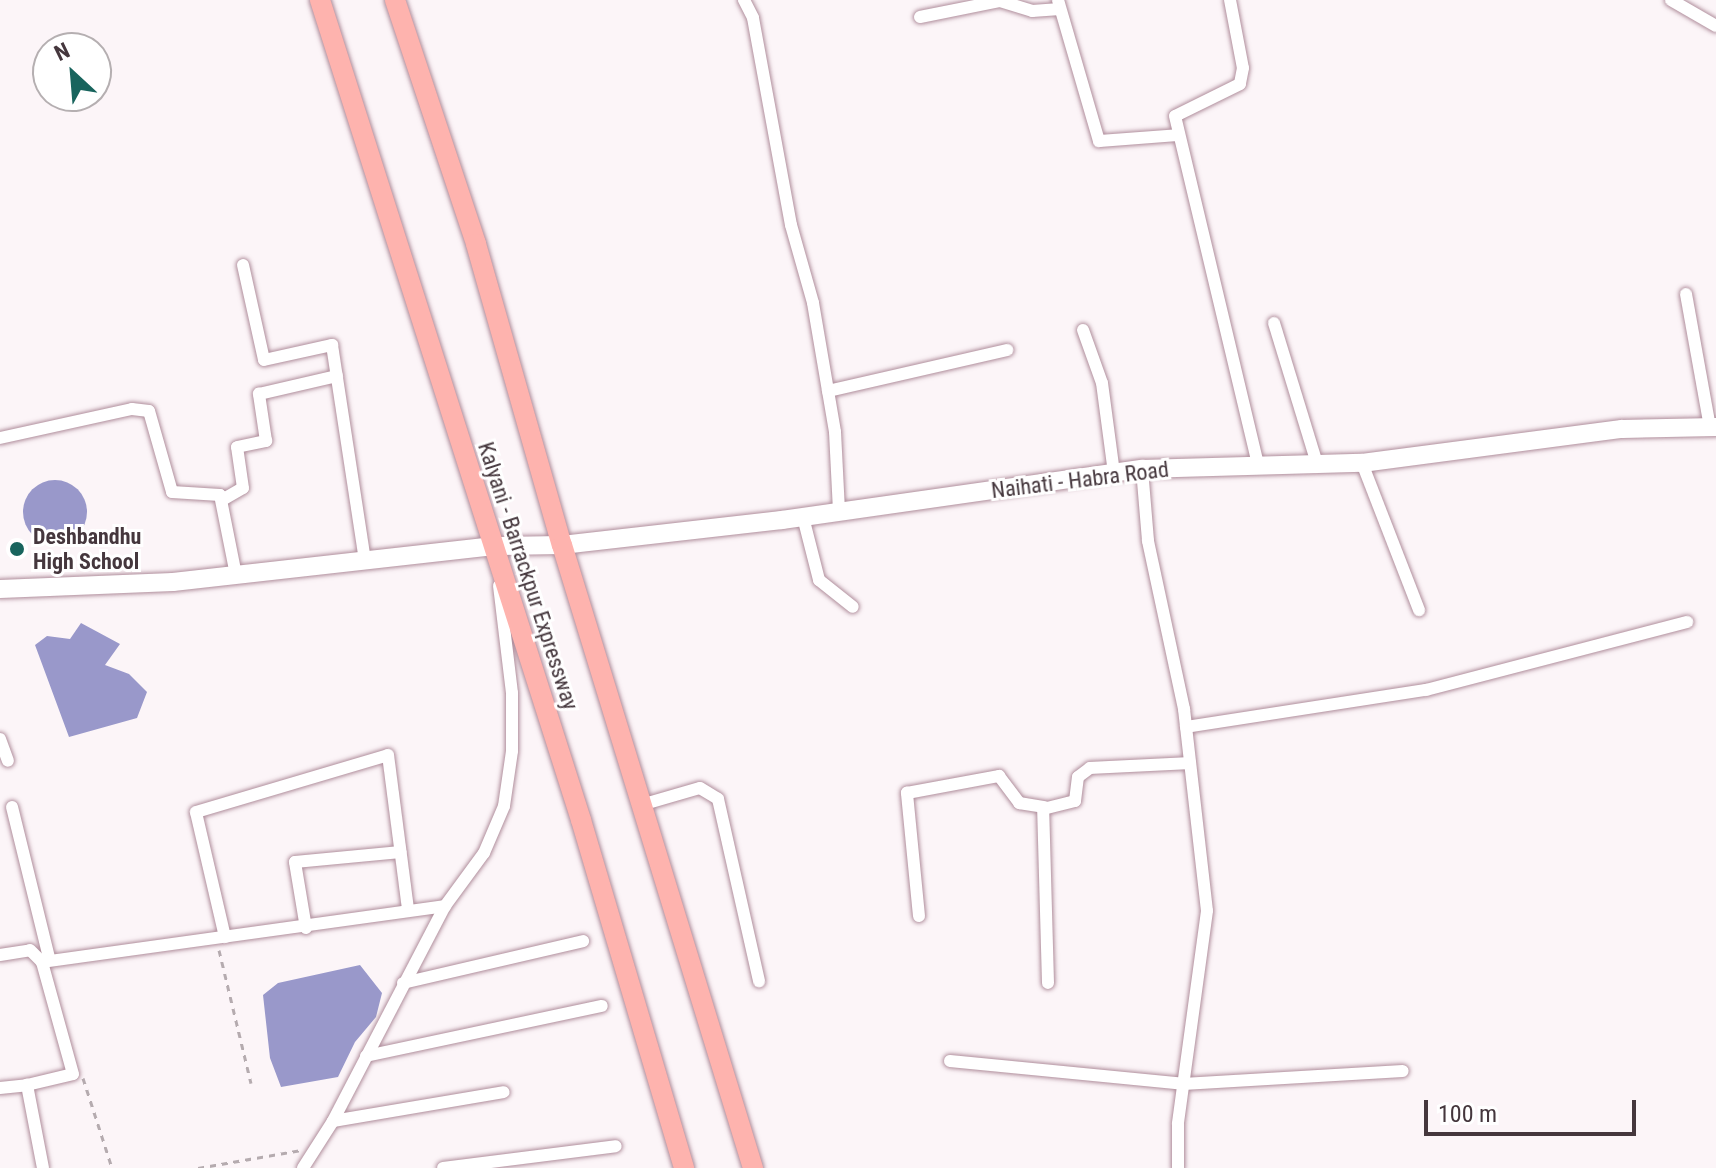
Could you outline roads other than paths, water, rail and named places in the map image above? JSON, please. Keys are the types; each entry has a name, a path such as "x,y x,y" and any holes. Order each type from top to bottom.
{"highway":[{"name":"Kalyani - Barrackpur Expressway","path":"320,0 494,546 684,1168"},
{"name":"Kalyani - Barrackpur Expressway","path":"395,0 476,244 562,545 753,1168"}],"main road":[{"name":"Naihati - Habra Road","path":"0,589 236,575 494,546 562,545 803,517 1142,469 1362,463 1622,429 1713,427"}],"street":[{"path":"744,0 753,18 791,225 813,303 828,391 839,512"},
{"path":"1230,0 1244,77 1232,90 1177,112 1178,135 1258,465"},
{"path":"1671,0 1716,26"},
{"path":"920,17 1000,1 1032,11 1059,4 1099,141 1178,135"},
{"path":"243,265 264,360 332,345 365,560"},
{"path":"1686,294 1713,427"},
{"path":"1274,323 1317,464"},
{"path":"1083,330 1106,402 1114,473"},
{"path":"828,391 1007,350"},
{"path":"222,500 243,488 237,447 266,441 259,394 337,376"},
{"path":"0,438 132,409 149,411 172,492 209,493 222,500"},
{"path":"1362,463 1419,610"},
{"path":"1142,469 1148,541 1186,727 1207,911 1183,1084 1178,1168"},
{"path":"222,500 236,575"},
{"path":"803,517 819,580 853,607"},
{"path":"303,1168 333,1121 445,906 484,853 504,806 512,751 512,693 494,546"},
{"path":"1186,727 1426,690 1687,622"},
{"path":"0,739 8,761"},
{"path":"221,938 196,812 388,755 408,908"},
{"path":"919,916 907,793 999,776 1019,803 1045,807 1075,801 1078,777 1090,768 1190,763"},
{"path":"641,805 700,788 718,799 759,981"},
{"path":"0,1088 73,1074 12,807"},
{"path":"1045,807 1048,983"},
{"path":"306,928 295,862 401,852"},
{"path":"0,955 30,950 45,960 306,928 408,908 445,906"},
{"path":"403,983 583,941"},
{"path":"366,1056 602,1006"},
{"path":"950,1061 1183,1084 1403,1071"},
{"path":"27,1085 43,1168"},
{"path":"333,1121 504,1092"},
{"path":"452,1167 616,1146"}],"water":[{"path":"55,480 73,486 81,494 87,512 81,530 73,538 55,544 37,538 29,530 23,512 29,494 37,486"},
{"path":"81,623 120,644 105,665 129,674 147,692 137,718 69,737 35,645 47,636 70,639"},
{"path":"360,965 382,993 376,1017 355,1042 338,1077 281,1087 270,1058 263,995 278,983"}],"place":[{"name":"Deshbandhu High School","path":"17,549"}]}
